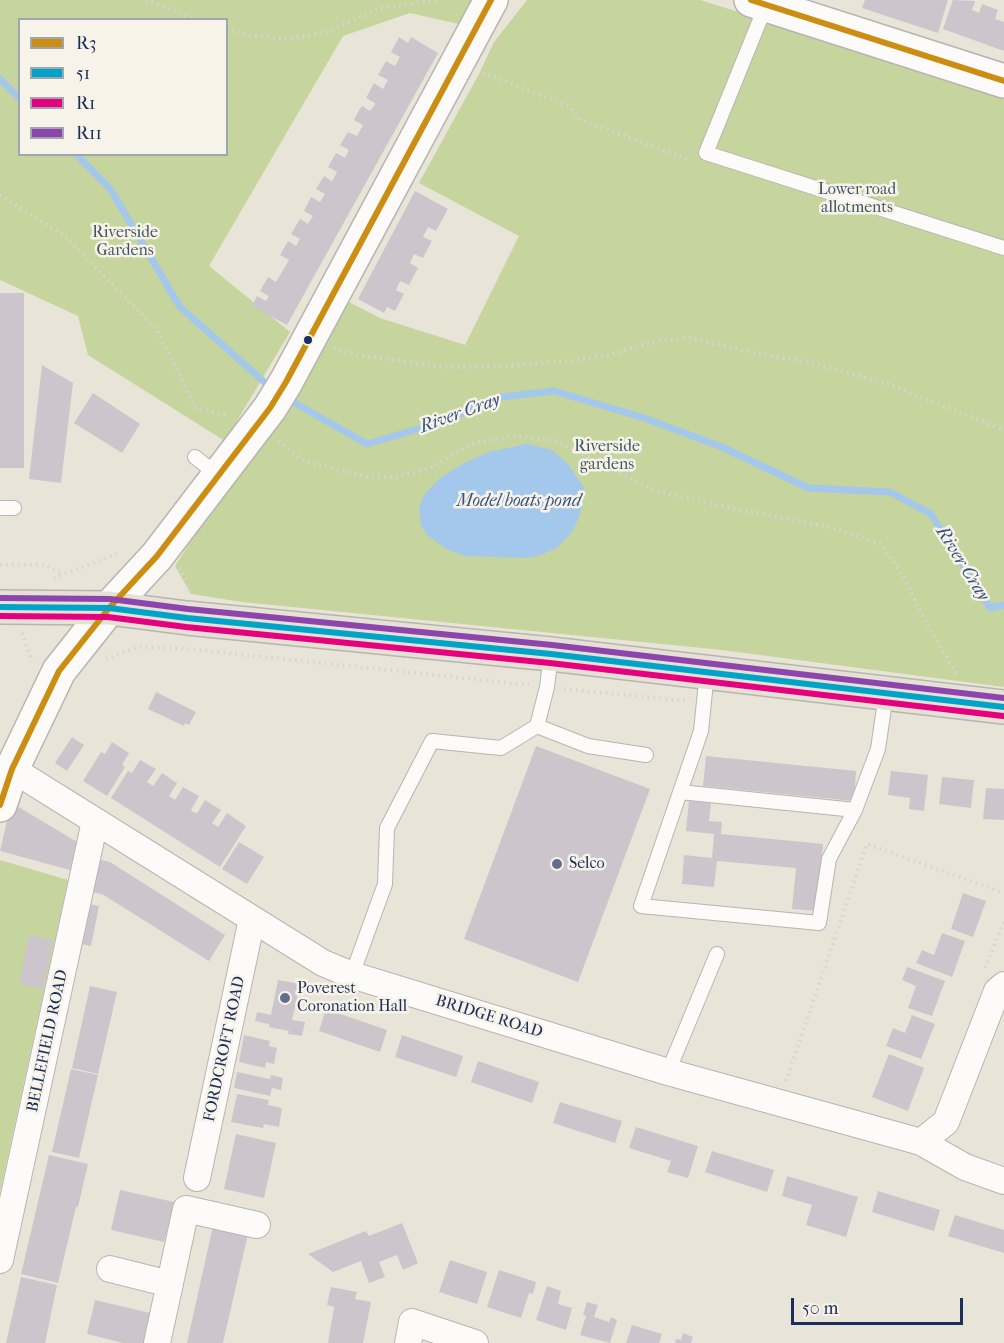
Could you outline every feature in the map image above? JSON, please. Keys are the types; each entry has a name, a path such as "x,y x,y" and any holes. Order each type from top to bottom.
{"main road":[{"path":"0,607 109,608 186,618 551,654 705,687 886,694 1004,707"}],"street":[{"path":"0,805 12,769 59,671 109,608 157,556 207,467 271,405 310,338 491,0"},
{"path":"759,2 1004,81"},
{"name":"BRIDGE ROAD","path":"12,769 323,963 352,975 668,1072 921,1142 965,1167 1004,1181"},
{"name":"BELLEFIELD ROAD","path":"0,1260 95,821"},
{"name":"FORDCROFT ROAD","path":"197,1178 252,919"},
{"path":"921,1142 946,1122 1000,988"},
{"path":"157,1343 186,1209 257,1225"},
{"path":"110,1269 170,1284"},
{"path":"408,1343 412,1322 475,1343"}],"lane":[{"path":"759,2 706,153 1004,248"},
{"path":"0,508 14,508"},
{"path":"352,975 385,884 387,828 432,741 501,748 537,726 547,687 551,654"},
{"path":"705,687 701,731 641,906 819,923 829,859 855,810 878,749 886,694"},
{"path":"537,726 588,746 645,755"},
{"path":"680,792 855,810"},
{"path":"668,1072 717,954"}],"path":[{"path":"146,0 193,18"},
{"path":"228,30 246,35 286,39 324,33 381,8 438,0"},
{"path":"458,63 569,106 581,120 692,161 706,153"},
{"path":"0,195 66,237 157,330 195,407 271,405 304,461 367,477 397,477 430,468 474,443 515,436 556,441 657,491 717,506 833,528 881,544 903,576 924,619 961,681"},
{"path":"310,338 355,355 445,367 504,366 569,361 609,355 656,341 691,338 763,355 810,362 877,381 1004,430"},
{"path":"53,578 128,550"},
{"path":"0,565 45,565 63,575"},
{"path":"175,566 182,571 191,594"},
{"path":"21,636 31,655 32,665"},
{"path":"98,664 108,657 138,647 180,648 547,687 705,687"},
{"path":"779,1102 867,844 1004,892"},
{"path":"1000,988 983,974 1004,921"}],"green space":[{"name":"Riverside Gardens","path":"0,0 474,0 463,25 410,13 343,36 209,266 290,332 225,441 88,355 78,316 0,280"},
{"name":"Riverside gardens","path":"527,0 700,0 1004,95 1004,687 722,650 242,602 191,594 175,566 345,300 380,318 465,345 519,236 419,183 494,42"},
{"path":"0,860 68,880 0,1192"}],"water":[{"name":"Model boats pond","path":"526,444 552,450 568,464 584,488 579,517 572,532 557,548 538,556 525,558 465,556 448,550 427,535 421,525 419,508 424,495 439,479 464,463 489,452"}],"building":[{"path":"865,0 948,0 938,33 862,8"},
{"path":"953,0 975,1 972,10 979,13 982,4 998,10 995,19 1004,22 1004,51 943,29"},
{"path":"399,37 408,43 411,37 438,53 287,325 252,306 257,296 266,301 269,296 260,291 268,277 276,282 289,260 280,255 288,241 296,246 300,239 291,234 300,219 308,224 313,216 304,211 311,197 320,202 325,194 316,189 324,176 332,181 335,176 337,172 328,167 336,153 345,158 349,150 340,145 348,132 357,136 363,125 354,120 358,112 362,106 370,111 374,106 375,103 366,98 374,83 383,89 388,80 378,75 386,61 395,66 400,57 391,52"},
{"path":"415,191 448,209 436,231 428,227 423,237 432,241 423,258 414,254 410,263 418,268 409,285 400,281 396,290 404,294 395,311 387,307 384,313 358,299"},
{"path":"0,293 24,293 24,468 0,468"},
{"path":"42,365 73,383 61,483 29,479"},
{"path":"93,393 140,424 122,453 74,423"},
{"path":"156,692 196,712 189,725 185,723 184,726 148,709"},
{"path":"72,737 84,745 67,771 55,763"},
{"path":"112,742 129,753 122,765 125,767 107,796 83,781 101,752 105,754"},
{"name":"Selco","path":"536,746 650,789 578,982 464,939"},
{"path":"706,756 856,771 854,801 703,786"},
{"path":"140,760 156,769 147,782 153,786 162,773 177,783 169,796 175,800 183,787 199,796 191,810 193,812 197,813 205,800 221,810 212,823 218,827 227,813 246,826 220,867 111,798 128,771 132,773"},
{"path":"891,771 928,775 924,811 909,809 910,798 888,795"},
{"path":"942,777 974,780 971,808 939,804"},
{"path":"986,788 1004,789 1004,820 983,819"},
{"path":"689,800 711,803 709,821 722,822 721,834 823,844 817,911 792,909 796,868 717,861 714,887 682,884 684,855 712,858 714,834 686,831"},
{"path":"17,806 77,842 70,870 0,851 10,808"},
{"path":"239,842 264,857 247,884 222,869"},
{"path":"93,858 110,862 225,935 209,961 102,894 86,891"},
{"path":"963,893 986,901 973,937 951,929"},
{"path":"84,903 99,906 91,946 76,943"},
{"path":"942,933 965,941 952,977 916,963 922,950 934,955"},
{"path":"29,935 53,940 43,989 19,984"},
{"path":"907,967 945,981 932,1016 908,1008 916,986 902,980"},
{"name":"Poverest Coronation Hall","path":"278,980 300,984 292,1020 305,1022 302,1036 288,1034 289,1031 269,1027 269,1024 255,1021 257,1012 271,1015"},
{"path":"90,986 117,992 98,1074 72,1068"},
{"path":"326,1009 387,1030 380,1052 319,1031"},
{"path":"912,1015 935,1024 921,1059 886,1046 893,1028 905,1033"},
{"path":"244,1035 270,1041 269,1046 277,1048 274,1064 266,1062 265,1068 239,1062"},
{"path":"402,1035 463,1056 456,1077 395,1057"},
{"path":"889,1054 924,1068 908,1111 872,1097"},
{"path":"478,1061 539,1082 532,1103 471,1082"},
{"path":"71,1069 98,1075 79,1158 52,1152"},
{"path":"237,1072 270,1079 271,1075 283,1078 281,1090 272,1088 270,1096 234,1088"},
{"path":"237,1094 269,1100 268,1105 282,1108 279,1127 264,1124 263,1128 231,1122"},
{"path":"560,1102 622,1121 615,1143 553,1123"},
{"path":"636,1127 698,1146 688,1178 667,1172 671,1161 629,1148"},
{"path":"236,1134 276,1143 264,1198 224,1189"},
{"path":"712,1151 774,1170 767,1192 705,1172"},
{"path":"49,1155 88,1164 58,1283 21,1274"},
{"path":"787,1176 858,1197 846,1237 806,1225 812,1205 782,1196"},
{"path":"120,1190 174,1202 164,1242 111,1230"},
{"path":"878,1191 940,1210 934,1231 872,1212"},
{"path":"955,1215 1004,1230 1004,1253 948,1236"},
{"path":"402,1223 418,1263 403,1270 397,1255 379,1262 385,1277 369,1283 361,1261 333,1272 308,1254 366,1231 369,1236"},
{"path":"213,1226 248,1234 223,1343 187,1343"},
{"path":"450,1260 487,1272 477,1304 439,1292"},
{"path":"499,1270 536,1282 533,1294 529,1293 521,1318 487,1307"},
{"path":"21,1277 57,1285 45,1343 6,1343"},
{"path":"547,1286 561,1291 558,1304 572,1308 566,1330 536,1320"},
{"path":"331,1287 357,1292 355,1299 371,1302 363,1343 328,1343 334,1307 327,1305"},
{"path":"95,1300 150,1313 144,1343 123,1343 87,1334"},
{"path":"587,1302 598,1305 594,1317 609,1322 611,1317 617,1320 610,1343 580,1335 586,1316 583,1315"},
{"path":"632,1325 662,1334 659,1343 626,1343"},
{"path":"683,1333 693,1337 691,1343 675,1343 676,1339 681,1340"}],"waterway":[{"name":"River Cray","path":"0,79 18,97"},
{"name":"River Cray","path":"78,156 111,190 180,307 271,388"},
{"name":"River Cray","path":"286,398 367,444 438,423 501,397 554,391 644,418 722,447 808,488 890,492 931,514 990,608 1004,605"}],"transit line":[{"name":"R3","path":"0,805 12,769 59,671 109,608 157,556 270,408 286,382 491,0"},
{"name":"R3","path":"751,0 1004,81"},
{"name":"R11","path":"0,598 110,599 188,609 552,645 1004,698"},
{"name":"51","path":"0,607 109,608 187,618 551,654 1004,707"},
{"name":"R1","path":"0,616 108,617 186,627 550,663 1003,716"}],"place":[{"name":"Selco","path":"557,864"},
{"name":"Poverest Coronation Hall","path":"285,998"}],"park label":[{"name":"Lower road allotments","path":"857,199"}]}
